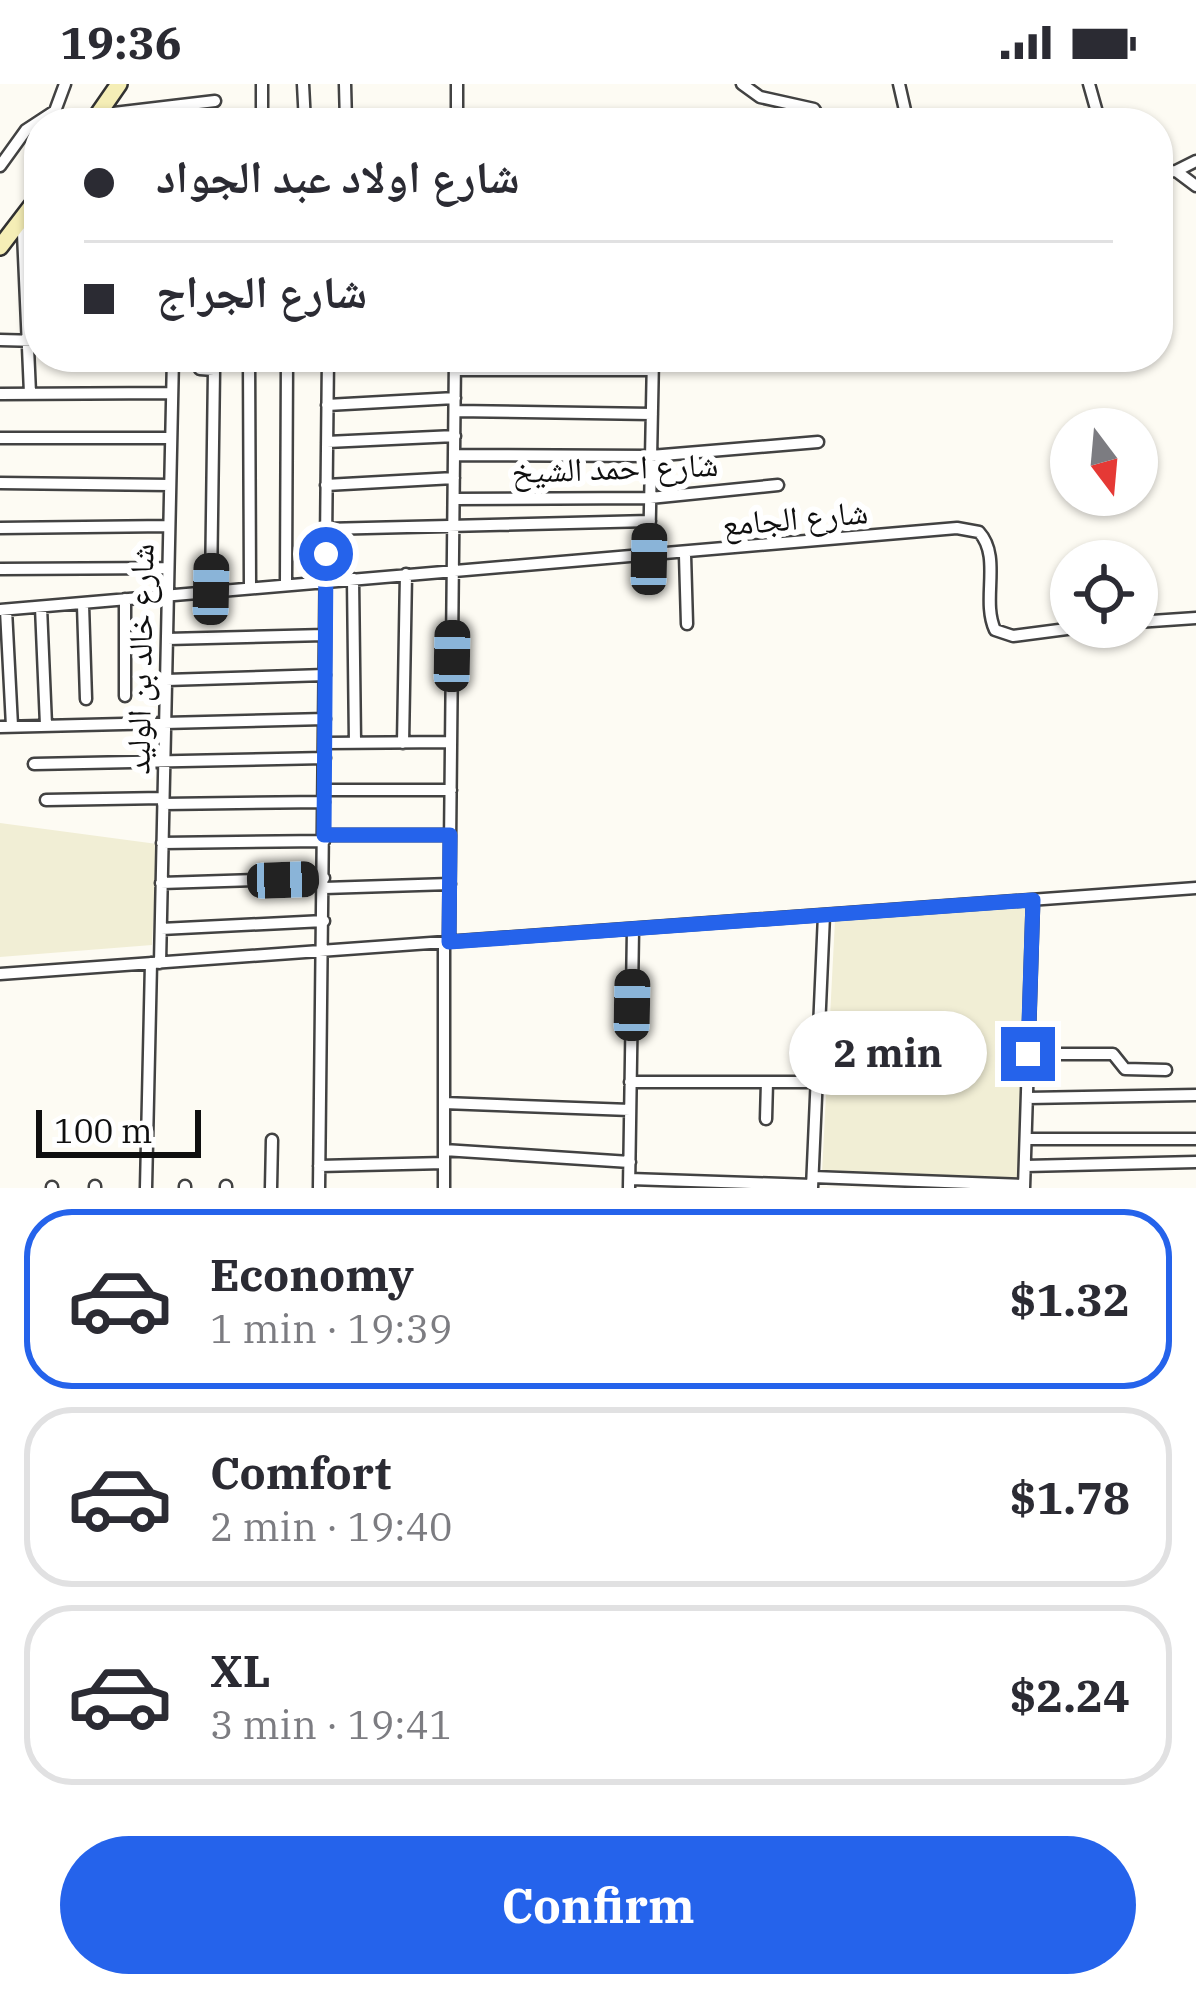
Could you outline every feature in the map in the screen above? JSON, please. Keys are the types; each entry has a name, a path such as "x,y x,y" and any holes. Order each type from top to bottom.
{"street":[{"path":"742,84 760,97 810,108"},
{"path":"167,108 214,101"},
{"path":"0,166 24,133"},
{"path":"1173,171 1196,161"},
{"path":"1176,171 1196,186"},
{"path":"0,248 24,222"},
{"path":"18,233 24,233"},
{"path":"18,233 24,258"},
{"path":"30,393 32,372"},
{"name":"شارع خالد بن الوليد","path":"146,1188 160,929 173,372"},
{"path":"211,589 214,372"},
{"path":"249,372 250,585"},
{"path":"286,583 287,372"},
{"path":"319,1188 328,372"},
{"path":"444,1188 455,372"},
{"path":"649,559 653,372"},
{"path":"0,394 172,392"},
{"path":"327,405 652,414"},
{"path":"327,442 455,436"},
{"path":"0,438 171,438"},
{"path":"454,455 651,456 818,442"},
{"path":"326,485 454,478"},
{"path":"0,483 170,485"},
{"name":"شارع احمد الشيخ","path":"454,499 650,498 778,485"},
{"path":"326,529 650,521"},
{"path":"0,527 169,526"},
{"name":"شارع الجامع","path":"3,610 250,585 649,559 958,528 979,532 989,544 989,614 995,630 1012,636 1050,631"},
{"path":"685,555 687,624"},
{"path":"0,569 168,568"},
{"path":"403,742 406,574"},
{"path":"353,579 355,743"},
{"path":"125,599 125,696"},
{"path":"83,605 86,699"},
{"path":"41,608 46,724"},
{"path":"3,610 6,726 325,719"},
{"path":"1158,621 1196,618"},
{"path":"167,639 325,635"},
{"path":"166,680 325,676"},
{"path":"325,743 452,742"},
{"path":"34,764 325,758"},
{"path":"46,800 163,801 451,790"},
{"path":"162,843 450,835"},
{"path":"161,883 450,884"},
{"path":"0,974 1196,887"},
{"path":"633,929 630,1184 1024,1187 1033,900"},
{"path":"812,1184 824,915"},
{"path":"160,929 324,921"},
{"path":"1028,1054 1113,1054 1125,1069 1166,1070"},
{"path":"1094,1054 1094,1068"},
{"path":"631,1082 817,1082"},
{"path":"766,1119 767,1082"},
{"path":"1027,1098 1196,1095"},
{"path":"444,1103 630,1110"},
{"path":"1026,1139 1196,1139"},
{"path":"271,1188 272,1140"},
{"path":"319,1166 444,1156 629,1162"},
{"path":"1025,1166 1196,1162"}],"shaded area":[{"path":"0,823 157,844 152,945 0,957"},
{"path":"1032,901 1024,1183 822,1173 835,920"}],"route":[{"path":"326,554 324,835 450,835 449,942 1033,900 1028,1054"}]}
